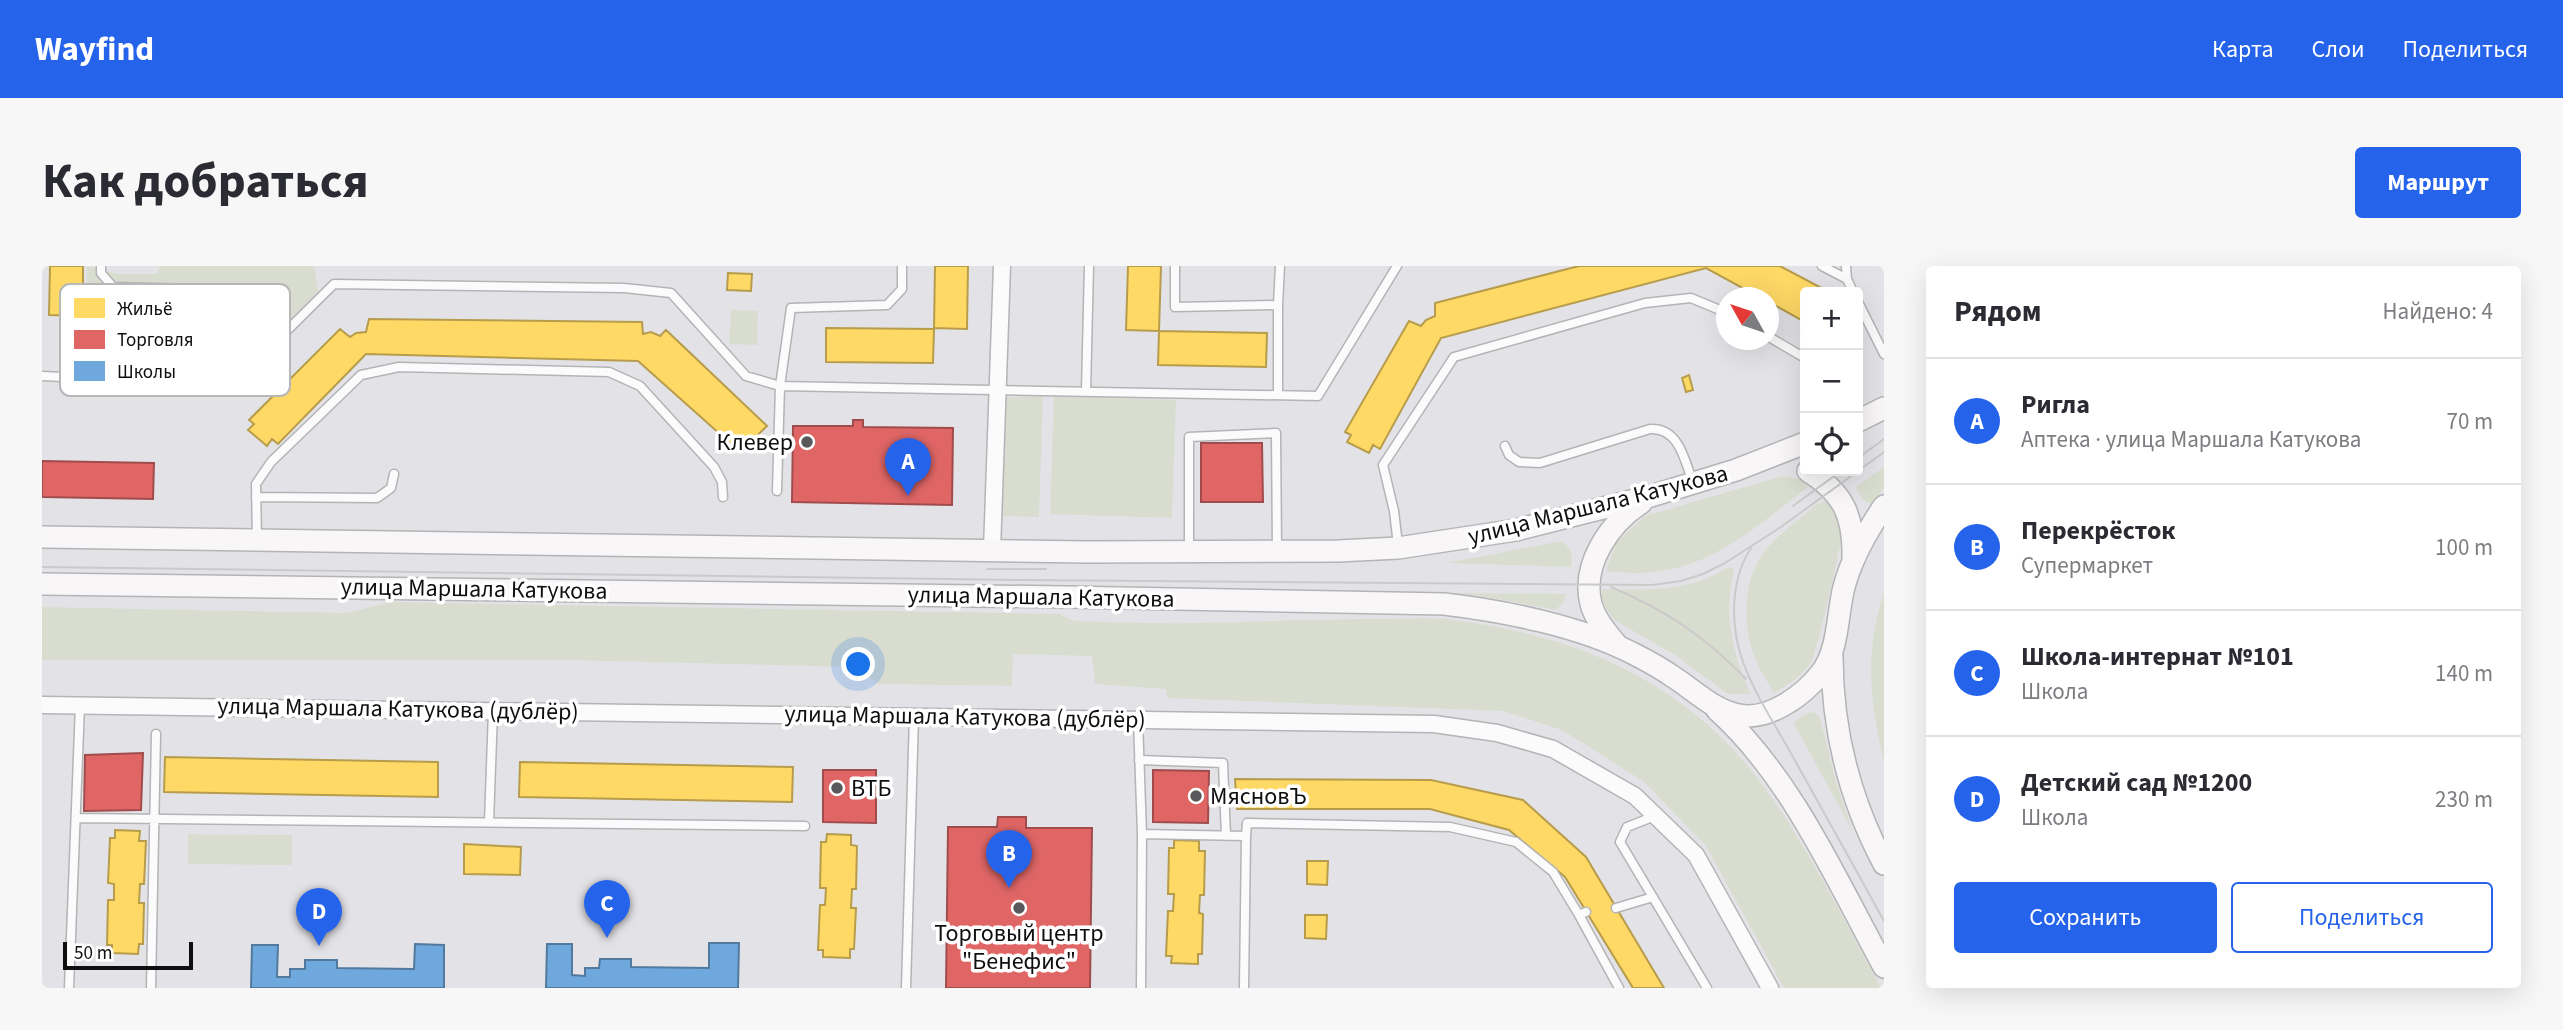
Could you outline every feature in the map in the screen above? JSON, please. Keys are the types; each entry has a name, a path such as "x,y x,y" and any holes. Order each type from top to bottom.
{"main road":[{"path":"1863,418 1884,408"},
{"name":"улица Маршала Катукова","path":"42,537 1277,553 1398,548 1516,530 1651,496 1763,460 1800,445"},
{"path":"1763,460 1800,468"},
{"path":"1816,476 1826,482 1843,503 1854,533 1853,560"},
{"path":"1617,645 1602,627 1591,606 1590,577 1601,547 1611,530 1630,510 1651,496"},
{"name":"улица Маршала Катукова","path":"42,584 1384,602 1491,610 1525,617 1617,645 1657,666 1724,710 1740,715 1768,712 1793,700 1822,673 1832,656 1837,620 1853,560 1884,506"},
{"path":"1832,656 1836,716 1842,753 1858,807 1884,864"},
{"path":"1705,699 1727,719 1779,781 1884,967"}],"street":[{"path":"992,550 1002,266"},
{"name":"улица Маршала Катукова (дублёр)","path":"42,705 1434,724 1497,733 1553,749 1635,796 1696,855 1770,988"}],"lane":[{"path":"101,266 101,273 110,284"},
{"path":"777,491 780,386 791,307 887,305 902,289 902,266"},
{"path":"1086,391 1089,266"},
{"path":"1175,266 1175,307 1278,305"},
{"path":"1278,395 1280,266"},
{"path":"290,328 334,284 624,288 671,293 746,376 780,386 1318,396 1397,266"},
{"path":"1822,266 1847,279"},
{"path":"1846,266 1851,287"},
{"path":"1398,548 1394,511 1383,466 1454,357 1645,303 1691,298 1716,308"},
{"path":"1863,312 1884,354"},
{"path":"1779,343 1800,355"},
{"path":"257,540 256,484 271,462 361,375 399,367 609,372 640,386 714,467 722,482 723,497"},
{"path":"42,376 60,377"},
{"path":"1505,446 1509,455 1518,462 1540,463 1660,428 1676,440 1693,483"},
{"path":"1189,552 1189,437 1276,433 1277,553"},
{"path":"257,497 377,498 391,488 394,474"},
{"path":"69,988 80,705"},
{"path":"489,822 492,711"},
{"path":"906,988 914,716"},
{"path":"1138,720 1142,834 1141,988"},
{"path":"151,988 156,734"},
{"path":"1139,760 1223,763 1226,836"},
{"path":"1655,816 1627,827 1620,842 1707,988"},
{"path":"76,818 805,826"},
{"path":"1244,988 1247,823 1450,827 1516,842 1553,872 1583,914 1619,988"},
{"path":"1142,834 1247,836"},
{"path":"1616,908 1653,897"}],"shaded area":[{"path":"87,266 118,274 157,274 160,266 314,266 318,291 290,320 290,284 87,284"},
{"path":"731,310 758,311 757,345 729,344"},
{"path":"1043,396 1039,517 999,516 1002,399"},
{"path":"1054,396 1176,400 1172,518 1050,514"},
{"path":"1884,467 1884,487 1874,504 1865,501 1856,487"},
{"path":"1783,476 1800,479 1808,487 1716,553 1667,570 1638,573 1606,571 1616,543 1645,516"},
{"path":"1827,501 1842,530 1819,639 1807,667 1794,680 1774,693 1760,669 1748,632 1747,602 1753,572 1768,547 1817,504"},
{"path":"1561,541 1570,552 1571,567 1447,563"},
{"path":"1731,567 1734,569 1730,603 1731,633 1738,663 1751,694 1728,694 1675,655 1616,621 1603,602 1602,589 1681,586 1706,579"},
{"path":"1884,592 1884,762 1875,718 1871,677 1874,636"},
{"path":"1454,593 1566,594 1556,610"},
{"path":"390,602 1058,614 1075,621 1148,623 1429,618 1493,626 1539,637 1624,669 1663,691 1699,718 1733,750 1764,787 1796,834 1881,988 1784,988 1706,846 1643,781 1562,730 1503,711 1167,698 1166,689 1095,684 1092,656 1013,654 1012,686 880,684 853,667 563,660 42,660 42,607 347,613"},
{"path":"1810,712 1816,713 1820,718 1836,782 1853,832 1794,724 1797,719"},
{"path":"188,834 292,835 292,865 188,864"}],"building: Жильё":[{"path":"50,266 83,266 83,284 60,284 60,315 49,315"},
{"path":"935,266 968,266 967,329 934,328"},
{"path":"1128,266 1161,266 1159,331 1126,330"},
{"path":"1579,266 1780,266 1820,287 1800,287 1800,319 1779,308 1779,287 1741,287 1706,268 1441,338 1380,449 1373,445 1369,453 1347,442 1351,435 1345,432 1409,321 1421,326 1435,316 1435,303"},
{"path":"728,273 752,274 751,291 727,290"},
{"path":"369,319 642,322 643,334 651,332 660,336 666,330 767,426 740,452 638,361 366,354 278,444 272,439 267,446 248,430 254,424 249,420 273,396 290,396 290,379 340,329 350,337 366,332"},
{"path":"826,328 934,329 933,363 826,362"},
{"path":"1159,331 1267,333 1266,367 1158,365"},
{"path":"1689,375 1693,390 1686,392 1682,378"},
{"path":"165,757 438,762 438,797 164,792"},
{"path":"520,762 793,767 792,802 519,797"},
{"path":"1235,779 1431,780 1523,800 1586,857 1664,988 1633,988 1565,877 1509,830 1430,809 1237,809"},
{"path":"115,830 140,831 139,841 146,841 144,884 140,884 139,903 144,903 143,944 139,944 138,954 112,953 112,945 107,945 108,900 114,900 114,884 108,883 110,838 115,838"},
{"path":"827,834 851,835 851,845 857,846 856,889 852,889 851,908 856,908 854,949 850,949 850,958 823,957 823,950 818,950 820,905 825,905 826,888 820,888 821,842 826,842"},
{"path":"1174,840 1199,841 1199,851 1205,851 1204,895 1200,895 1199,913 1203,914 1202,954 1198,954 1198,964 1171,963 1172,956 1166,956 1168,911 1173,911 1174,894 1168,894 1169,848 1174,848"},
{"path":"464,844 521,847 520,875 464,874"},
{"path":"1307,861 1328,861 1327,885 1307,884"},
{"path":"1305,915 1327,915 1326,939 1305,938"}],"building: Торговля":[{"path":"853,420 863,420 863,427 953,428 952,505 792,502 793,426 853,426"},
{"path":"1201,443 1262,443 1263,502 1201,502"},
{"path":"42,461 154,463 153,499 42,497"},
{"path":"143,753 141,810 84,811 85,755"},
{"path":"823,770 876,770 876,823 823,822"},
{"path":"1153,770 1209,771 1208,823 1153,822"},
{"name":"Торговый центр \"Бенефис\"","path":"998,817 1026,817 1026,828 1092,828 1090,988 946,988 948,827 997,827"}],"building: Школы":[{"path":"709,943 739,943 738,988 546,988 547,944 572,944 572,975 585,976 585,968 599,968 600,959 631,959 631,967 709,968"},
{"path":"415,944 444,945 444,988 251,988 252,945 278,945 277,977 290,977 290,969 305,969 305,960 337,960 337,968 414,969"}],"tram line":[{"path":"1863,454 1884,439"},
{"path":"42,567 1652,585 1681,581 1725,563 1781,527 1884,452"},
{"path":"1793,506 1834,476"},
{"path":"1751,548 1739,574 1734,603 1736,634 1743,662 1760,698 1884,921"},
{"path":"987,569 1046,569"},
{"path":"1611,587 1667,615 1700,637 1746,679"}],"place":[{"name":"Клевер","path":"807,442"},
{"name":"Ригла","path":"908,496"},
{"name":"ВТБ","path":"837,788"},
{"name":"МясновЪ","path":"1196,796"},
{"name":"Перекрёсток","path":"1009,888"},
{"name":"Торговый центр \"Бенефис\"","path":"1019,908"},
{"name":"Школа-интернат №101","path":"607,938"},
{"name":"Детский сад №1200","path":"319,946"}]}
